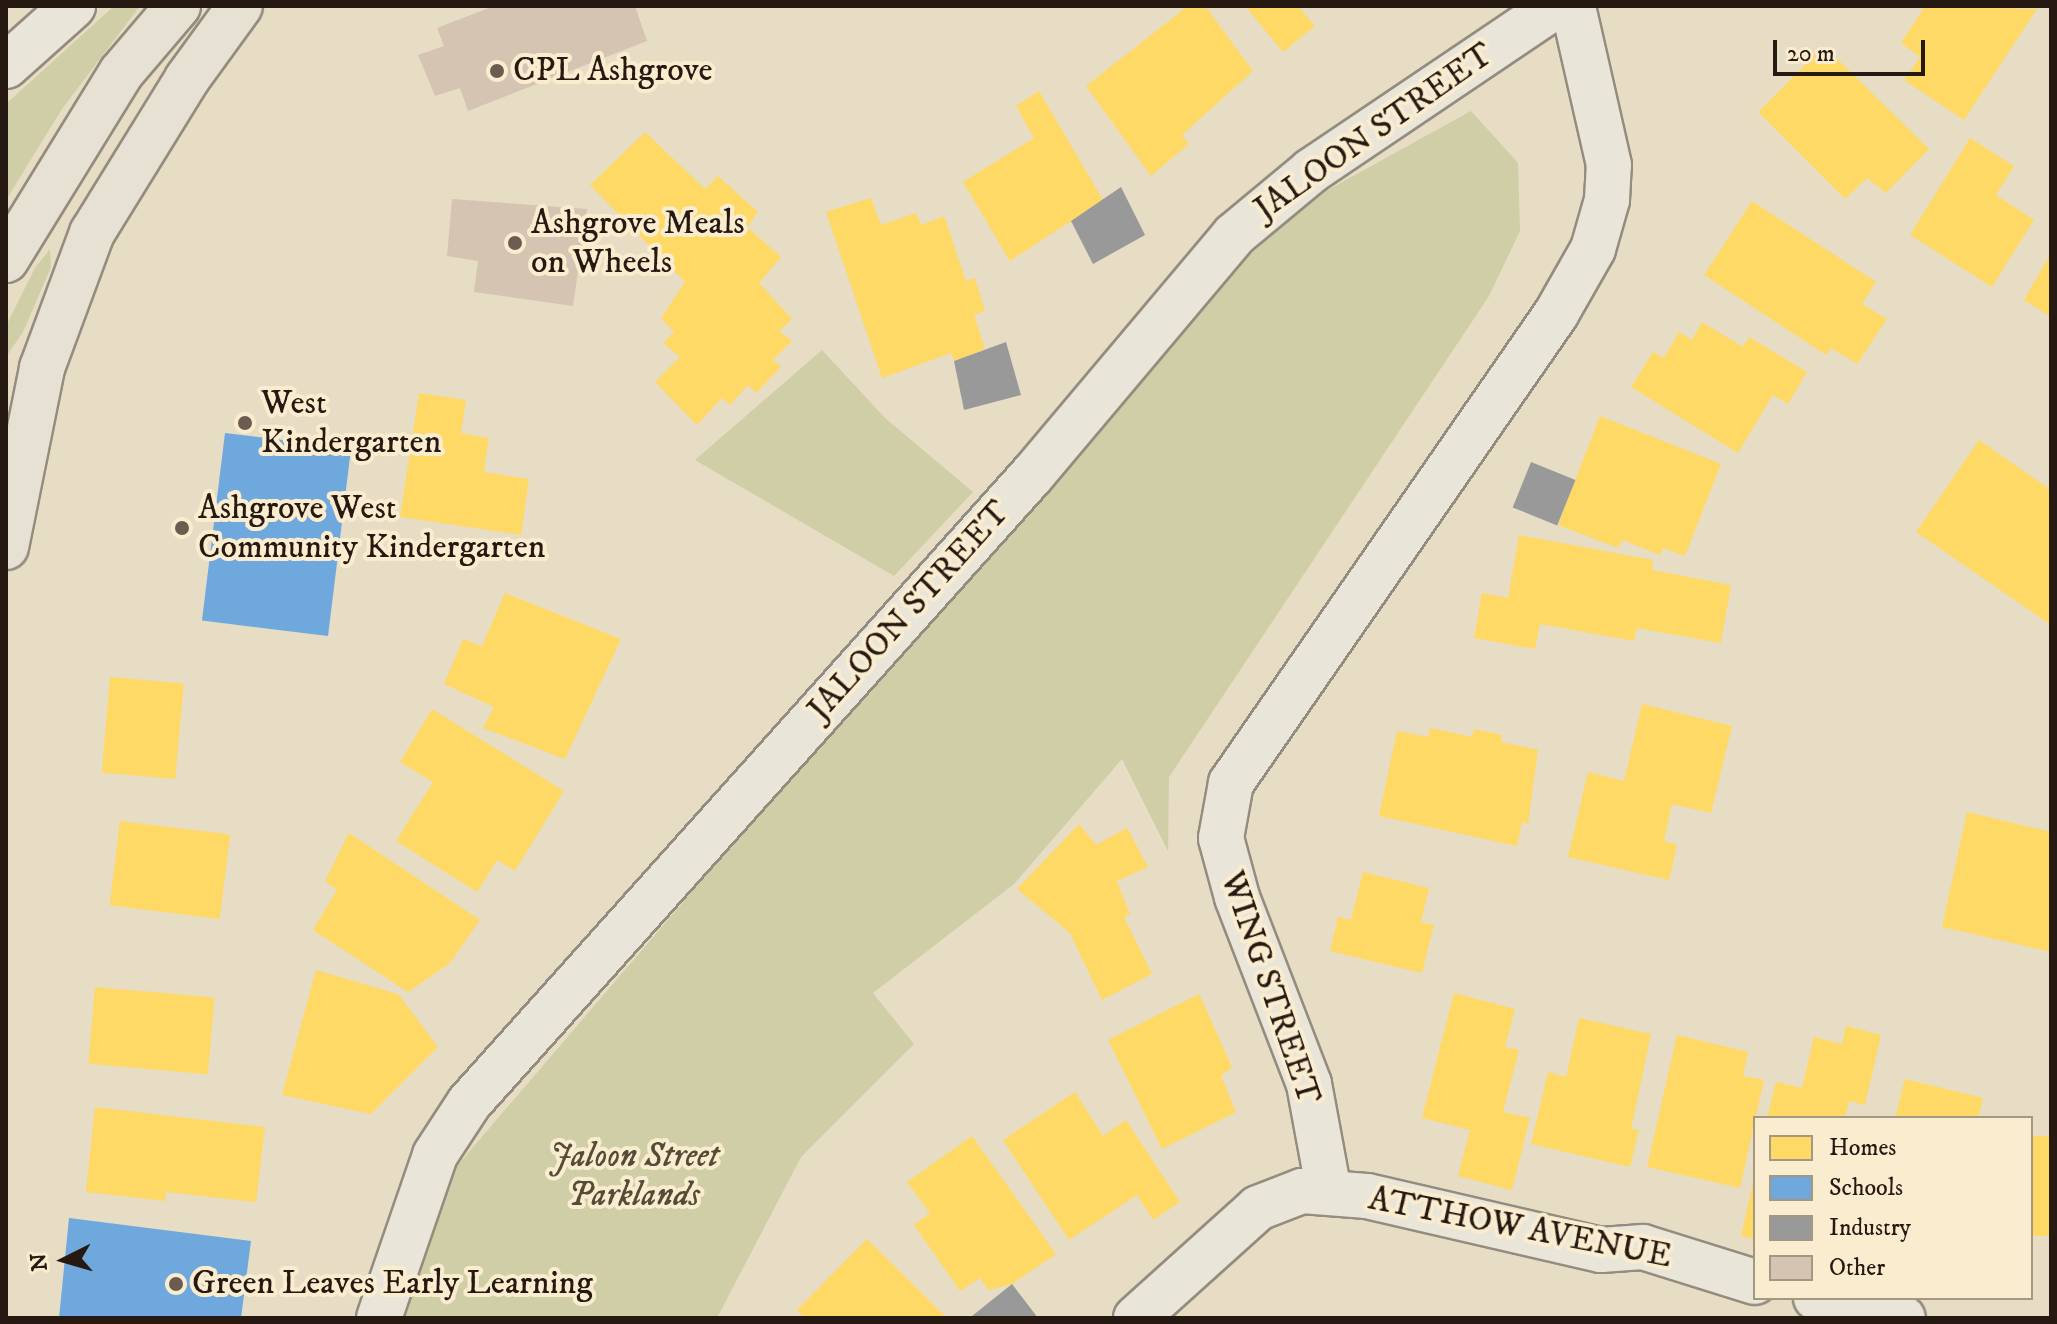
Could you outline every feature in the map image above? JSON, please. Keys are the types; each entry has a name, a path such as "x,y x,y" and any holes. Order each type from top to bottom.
{"main road":[{"path":"6,260 106,94 178,6"},
{"path":"6,547 42,368 92,233 187,79 240,6"}],"street":[{"path":"6,66 73,6"},
{"name":"JALOON STREET","path":"379,1318 435,1155 469,1103 1033,474 1234,235 1311,171 1556,6"},
{"name":"WING STREET","path":"1329,1192 1309,1084 1237,897 1221,838 1231,783 1556,314 1593,249 1607,200 1609,165 1573,6"},
{"name":"ATTHOW AVENUE","path":"1136,1318 1258,1208 1302,1191 1367,1196 1601,1250 1643,1247 1753,1281"},
{"path":"1825,1300 1903,1318"}],"green space":[{"path":"114,6 140,6 62,109 6,200 6,104"},
{"name":"Jaloon Street Parklands","path":"1471,111 1518,163 1520,231 1489,296 1169,777 1168,851 1122,759 1014,884 873,993 914,1044 801,1157 717,1318 400,1318 451,1173 1132,378 1235,268 1315,197"},
{"path":"50,249 51,267 23,332 6,357 6,326 35,268"},
{"path":"822,350 885,418 973,492 894,576 695,460"}],"building: Homes":[{"path":"1188,6 1205,6 1253,71 1182,135 1189,144 1151,176 1086,86"},
{"path":"1245,6 1298,6 1315,26 1283,52"},
{"path":"1925,6 2037,9 1964,120 1904,80 1920,57 1901,43"},
{"path":"1824,46 1929,149 1886,193 1867,178 1845,199 1758,112"},
{"path":"1039,91 1103,200 1010,261 963,182 1034,138 1016,106"},
{"path":"645,132 705,189 718,176 758,212 747,227 781,257 759,283 792,319 779,331 792,341 773,360 781,367 756,393 748,385 730,405 722,398 697,425 655,382 680,357 663,343 674,332 661,318 685,282 590,185"},
{"path":"1970,138 2014,166 1996,195 2034,220 1992,287 1910,235"},
{"path":"871,198 881,225 916,213 921,225 944,216 966,281 975,278 985,311 974,315 985,349 954,361 951,353 882,378 826,212"},
{"path":"1752,201 1876,282 1862,304 1887,319 1857,364 1831,348 1826,355 1704,275"},
{"path":"2051,253 2051,317 2024,300"},
{"path":"1702,322 1743,347 1749,337 1807,372 1788,404 1773,395 1738,453 1631,387 1653,352 1664,358 1679,332 1692,340"},
{"path":"419,393 466,400 461,433 489,438 484,472 529,479 521,535 400,517"},
{"path":"1600,416 1721,464 1685,556 1663,548 1660,555 1622,540 1618,548 1558,525"},
{"path":"1979,440 2051,490 2051,625 1916,532"},
{"path":"1519,535 1653,560 1652,570 1731,585 1721,643 1637,628 1634,641 1540,624 1535,649 1474,638 1482,593 1508,598"},
{"path":"505,593 621,639 565,759 483,728 494,707 444,684 463,639 482,646"},
{"path":"110,677 184,683 175,779 102,773"},
{"path":"1642,704 1732,726 1711,813 1672,804 1664,841 1677,845 1669,880 1568,857 1588,772 1624,781"},
{"path":"432,709 564,791 515,871 497,860 477,892 396,841 433,782 400,762"},
{"path":"1430,728 1472,737 1474,729 1502,735 1501,742 1538,750 1528,824 1522,822 1517,846 1379,816 1397,731 1428,737"},
{"path":"1967,812 2051,832 2051,952 1942,927"},
{"path":"120,821 230,835 220,919 110,905"},
{"path":"1079,824 1096,845 1127,828 1148,867 1117,881 1130,914 1124,917 1152,974 1102,1000 1070,933 1017,889"},
{"path":"349,833 480,920 450,963 408,992 313,930 337,890 325,881"},
{"path":"1363,872 1429,888 1421,922 1434,925 1422,973 1330,951 1338,917 1351,920"},
{"path":"316,970 398,994 438,1047 371,1114 282,1095"},
{"path":"95,987 215,997 208,1074 88,1064"},
{"path":"1454,993 1515,1009 1505,1047 1519,1050 1503,1112 1530,1118 1512,1190 1458,1176 1470,1130 1422,1118"},
{"path":"1199,994 1232,1067 1221,1076 1236,1112 1162,1149 1108,1040"},
{"path":"1579,1018 1651,1034 1631,1129 1639,1130 1630,1167 1531,1144 1548,1072 1566,1077"},
{"path":"1846,1026 1881,1035 1865,1105 1849,1101 1845,1116 1768,1116 1776,1082 1802,1088 1814,1037 1842,1044"},
{"path":"1677,1035 1748,1052 1743,1076 1764,1080 1756,1116 1753,1116 1740,1188 1647,1167"},
{"path":"1905,1079 1983,1098 1978,1116 1896,1116"},
{"path":"1075,1092 1103,1136 1126,1120 1180,1202 1153,1220 1137,1195 1069,1240 1003,1140"},
{"path":"95,1107 265,1127 256,1202 166,1192 165,1201 86,1192"},
{"path":"972,1136 1056,1254 1012,1284 988,1290 980,1278 960,1291 914,1225 930,1213 907,1182"},
{"path":"2033,1136 2051,1136 2051,1236 2033,1236"},
{"path":"1753,1182 1753,1239 1741,1236"},
{"path":"867,1239 947,1318 805,1318 797,1310"}],"building: Schools":[{"name":"West Kindergarten","path":"225,433 351,448 328,636 202,621"},
{"name":"Green Leaves Early Learning","path":"69,1218 251,1241 241,1318 59,1318"}],"building: Industry":[{"path":"1121,187 1145,235 1093,264 1071,221"},
{"path":"1006,342 1021,395 964,410 954,361"},
{"path":"1531,462 1576,480 1557,525 1513,507"},
{"path":"1012,1284 1038,1318 973,1318 972,1316"}],"building: Other":[{"name":"CPL Ashgrove","path":"494,6 635,6 647,41 468,111 460,88 435,96 418,55 444,46 437,28"},
{"name":"Ashgrove Meals on Wheels","path":"452,199 587,209 573,306 474,292 478,261 447,256"}],"place":[{"name":"CPL Ashgrove","path":"497,71"},
{"name":"Ashgrove Meals on Wheels","path":"515,243"},
{"name":"West Kindergarten","path":"245,423"},
{"name":"Ashgrove West Community Kindergarten","path":"182,528"},
{"name":"Green Leaves Early Learning","path":"176,1284"}]}
